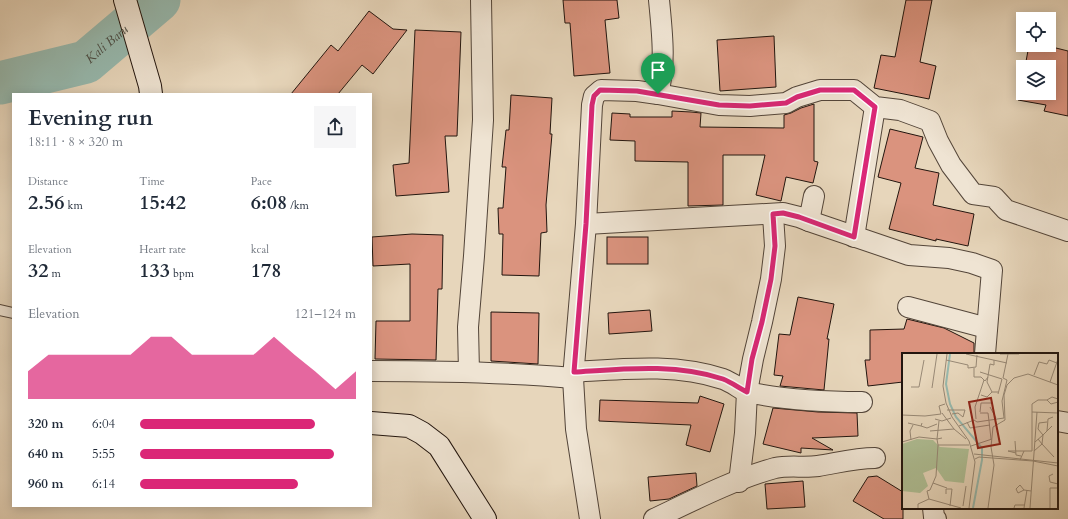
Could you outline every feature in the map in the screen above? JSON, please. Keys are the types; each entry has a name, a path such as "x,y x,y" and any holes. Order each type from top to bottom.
{"street":[{"path":"125,0 151,90"},
{"path":"469,372 468,327 483,120 481,0"},
{"path":"658,94 663,71 664,46 659,0"},
{"path":"590,519 576,429 573,375 586,224 591,110 594,96 600,90 637,91 719,105 750,106 786,103 797,97 820,90 854,90 875,107 900,110 930,121 938,141 951,165 973,194 994,197 1006,210 1068,231"},
{"path":"854,237 875,107"},
{"path":"809,221 814,196"},
{"path":"586,224 783,213 909,254 949,258 972,263 992,270 985,353"},
{"path":"739,482 745,433 747,392 752,359 771,279 775,246 773,214"},
{"path":"908,307 988,328"},
{"path":"372,371 573,375 630,369 682,369 724,379 747,392 792,399 829,402 862,402"},
{"path":"1058,421 1068,422"},
{"path":"372,423 409,426 422,433 439,446 485,519"},
{"path":"654,519 739,482 776,468 815,466 861,458 875,458"},
{"path":"933,509 934,517 936,519"}],"lane":[{"path":"0,310 12,313"}],"building":[{"path":"563,0 617,0 619,18 605,20 610,73 574,76 570,23 565,23"},
{"path":"906,0 932,0 920,62 936,66 929,99 874,88 881,55 895,57"},
{"path":"369,11 393,29 407,30 373,74 362,65 339,93 292,93 331,45 338,51"},
{"path":"415,30 461,32 457,136 445,136 449,192 396,196 393,165 409,163"},
{"path":"774,36 776,87 720,91 717,40"},
{"path":"1056,48 1068,51 1068,116 1044,111 1046,105 1018,100 1056,100 1056,60 1026,60 1028,52 1056,52"},
{"path":"511,95 552,98 550,134 552,134 546,205 547,232 541,233 539,276 502,275 503,234 499,234 498,208 503,208 506,167 502,167 506,130 509,130"},
{"path":"814,104 814,161 818,162 813,183 786,177 781,201 756,195 765,155 723,155 723,205 688,206 688,162 635,161 635,141 610,140 612,113 630,114 630,117 672,117 672,111 691,112 701,113 700,127 784,128 784,115"},
{"path":"890,129 923,137 915,168 939,173 933,205 974,214 968,246 936,239 936,241 889,229 901,183 878,177"},
{"path":"412,234 443,235 442,289 438,289 436,360 375,359 376,321 410,321 410,264 373,266 372,237"},
{"path":"607,237 648,237 648,264 607,264"},
{"path":"798,297 834,304 827,339 829,339 824,390 780,386 783,376 774,375 779,334 790,335"},
{"path":"650,310 652,331 609,334 608,313"},
{"path":"491,312 539,313 538,364 491,361"},
{"path":"907,319 944,328 974,343 974,353 902,353 902,382 868,386 865,360 870,360 870,330 904,329"},
{"path":"700,396 724,404 710,452 686,445 691,425 599,421 600,400 698,403"},
{"path":"773,408 818,412 857,413 858,436 812,438 833,450 801,448 801,453 763,444"},
{"path":"696,473 697,486 669,499 650,501 648,477"},
{"path":"877,476 902,491 903,519 884,519 853,501 868,477"},
{"path":"803,481 805,507 767,509 765,484"}],"waterway":[{"name":"Kali Baru","path":"0,83 86,62 159,0"}],"route":[{"path":"600,90 637,91 658,94 719,105 750,106 786,103 797,97 820,90 854,90 875,107 854,237 799,217 783,213 773,214 775,246 771,279 752,359 747,392 724,379 682,369 630,369 574,372 586,224 591,115 594,96 600,90"}]}
